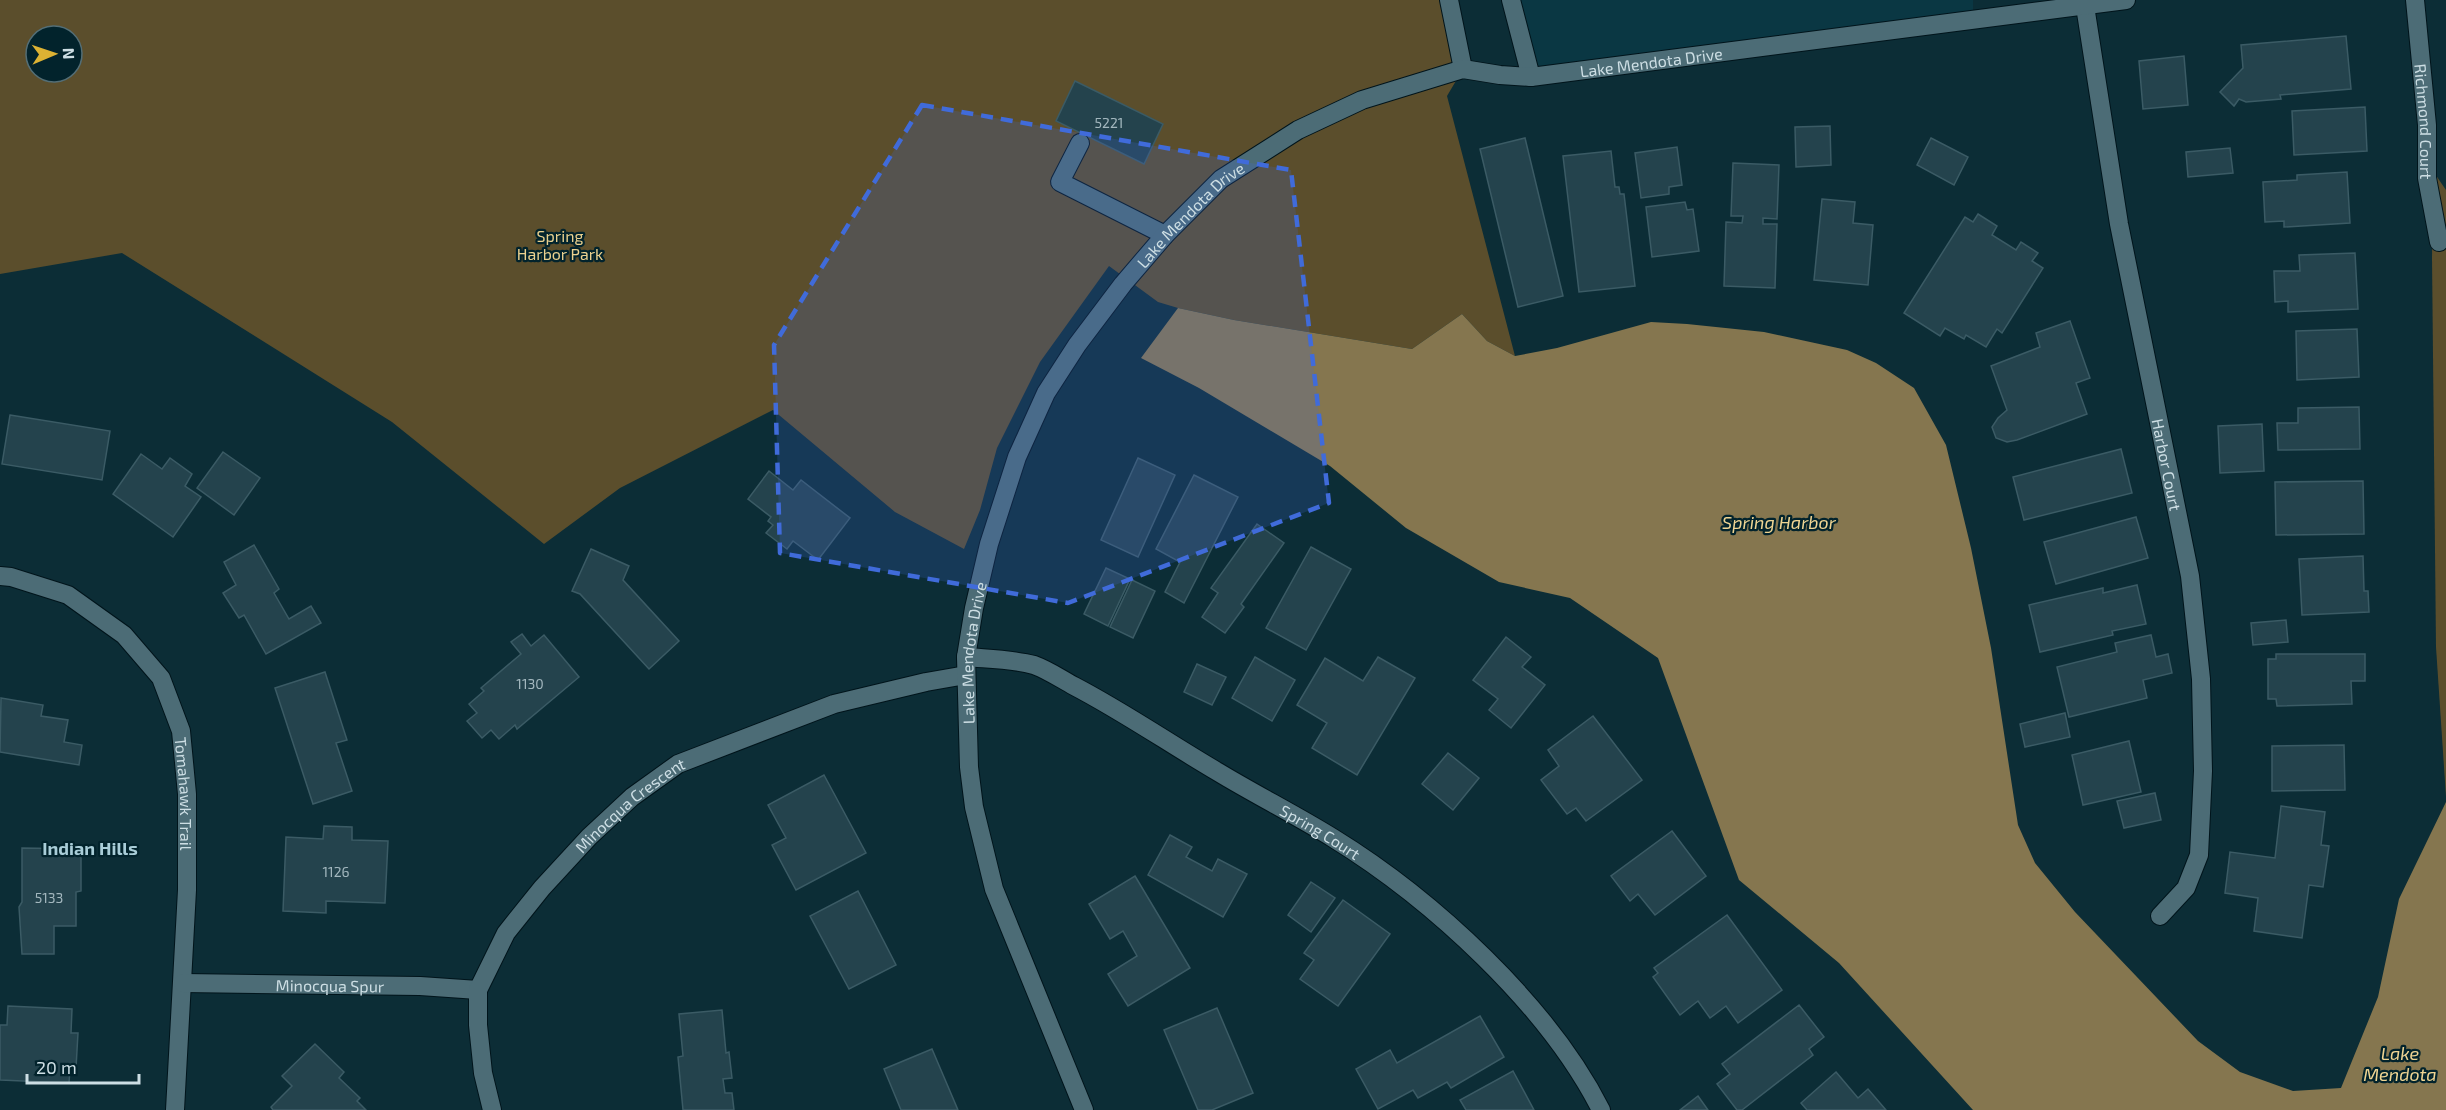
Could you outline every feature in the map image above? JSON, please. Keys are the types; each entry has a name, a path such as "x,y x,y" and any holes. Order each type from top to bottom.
{"street":[{"path":"1449,0 1463,69"},
{"path":"1511,0 1531,76"},
{"name":"Lake Mendota Drive","path":"1084,1110 994,889 974,807 969,767 966,666 974,608 988,544 1017,457 1046,393 1077,345 1123,284 1165,235 1221,179 1299,130 1362,100 1463,69 1500,75 1531,76 2126,0"},
{"name":"Richmond Court","path":"2415,0 2427,125 2427,178 2439,242"},
{"name":"Harbor Court","path":"2085,6 2119,224 2190,576 2201,679 2203,771 2199,855 2186,888 2160,916"},
{"path":"1080,143 1060,182 1165,235"},
{"name":"Tomahawk Trail","path":"0,576 11,577 68,595 124,635 161,678 181,731 187,794 187,890 175,1110"},
{"name":"Spring Court","path":"966,666 1018,661 1036,666 1096,697 1220,774 1333,838 1404,886 1484,957 1517,993 1574,1062 1601,1110"},
{"name":"Minocqua Crescent","path":"492,1110 483,1073 478,1025 478,990 507,933 542,888 589,837 632,797 678,764 834,704 926,682 966,666"},
{"name":"Minocqua Spur","path":"183,983 420,986 478,990"}],"highlighted area":[{"path":"922,105 1291,170 1329,503 1068,603 780,553 774,345"}],"shaded area":[{"path":"1511,0 1973,0 1973,20 1531,77"}],"green space":[{"name":"Spring Harbor Park","path":"0,0 1449,0 1463,69 1447,96 1515,356 1487,341 1462,314 1412,349 1234,320 1178,308 1158,302 1109,266 1040,362 997,448 980,510 964,549 895,512 773,410 620,488 544,544 392,422 122,253 0,274"},
{"path":"2433,171 2446,190 2446,797 2436,647"}],"water":[{"name":"Spring Harbor","path":"1178,308 1234,320 1412,349 1462,314 1487,341 1515,356 1557,348 1651,322 1687,324 1764,332 1847,350 1876,363 1914,388 1946,445 1971,548 1991,648 2018,825 2035,863 2075,912 2198,1041 2240,1072 2293,1091 2341,1088 2378,997 2399,899 2446,802 2446,1110 1973,1110 1839,963 1739,880 1658,658 1570,598 1499,582 1406,528 1330,466 1199,388 1141,358"}],"building":[{"path":"2346,36 2351,89 2280,95 2281,99 2246,102 2239,99 2234,106 2220,92 2243,68 2241,45"},
{"path":"2184,56 2188,105 2143,109 2139,61"},
{"path":"1075,81 1163,124 1144,164 1056,121"},
{"path":"2365,107 2367,151 2294,155 2292,111"},
{"path":"1830,126 1831,165 1796,167 1795,127"},
{"path":"1525,138 1563,296 1518,307 1480,149"},
{"path":"1931,138 1968,157 1954,185 1917,165"},
{"path":"1677,147 1682,185 1669,187 1669,194 1641,198 1635,153"},
{"path":"2230,148 2233,173 2188,177 2186,152"},
{"path":"1611,151 1615,187 1619,187 1620,194 1624,194 1635,286 1579,292 1563,156"},
{"path":"1733,163 1779,165 1777,219 1763,218 1763,224 1777,224 1775,288 1724,286 1726,222 1742,223 1743,216 1731,216"},
{"path":"2347,172 2350,223 2284,227 2284,221 2265,222 2263,182 2297,180 2297,175"},
{"path":"1822,199 1855,202 1853,223 1873,225 1868,285 1814,280"},
{"path":"1685,202 1687,210 1693,209 1699,251 1652,257 1646,207"},
{"path":"1978,214 1997,226 1992,235 2016,250 2021,242 2038,253 2032,261 2043,268 2002,333 1997,329 1986,347 1966,335 1964,339 1945,328 1940,336 1904,313 1965,217 1973,222"},
{"path":"2355,253 2358,309 2288,312 2288,301 2275,302 2274,271 2300,271 2299,255"},
{"path":"2070,321 2090,378 2076,383 2087,414 2017,440 2007,442 1996,438 1992,427 2007,410 1991,366 2040,347 2036,333"},
{"path":"2357,329 2359,377 2297,380 2296,331"},
{"path":"2359,407 2360,449 2278,450 2277,423 2298,423 2298,408"},
{"path":"10,415 110,431 102,480 2,464"},
{"path":"2262,424 2264,471 2220,473 2218,426"},
{"path":"2121,449 2132,493 2024,520 2013,477"},
{"path":"223,452 260,478 234,515 197,488"},
{"path":"141,454 162,469 170,458 192,474 185,486 201,497 173,537 113,494"},
{"path":"1138,458 1175,475 1138,557 1101,540"},
{"path":"769,471 793,490 801,480 850,518 818,560 793,541 787,549 766,533 773,525 768,521 771,517 748,499"},
{"path":"1194,475 1238,497 1184,603 1165,592 1180,562 1156,549"},
{"path":"2363,481 2364,534 2276,535 2275,482"},
{"path":"2136,517 2148,558 2056,584 2044,542"},
{"path":"1257,524 1284,543 1241,604 1244,607 1225,633 1202,617 1218,593 1211,588"},
{"path":"254,545 279,589 274,593 289,619 311,606 321,623 266,654 244,615 239,618 223,593 236,585 224,562"},
{"path":"1311,547 1351,569 1306,650 1266,628"},
{"path":"591,549 629,566 623,580 679,641 649,669 580,594 572,591"},
{"path":"2363,556 2364,591 2368,591 2369,612 2302,615 2299,559"},
{"path":"1106,568 1130,579 1108,626 1084,614"},
{"path":"1132,580 1155,591 1133,638 1110,627"},
{"path":"2137,585 2146,624 2112,631 2113,635 2040,652 2029,605 2103,588 2103,593"},
{"path":"2286,620 2288,642 2253,645 2251,623"},
{"path":"522,634 531,646 544,635 579,677 517,729 515,725 499,739 491,730 482,738 467,721 477,713 469,704 484,691 481,688 521,654 511,642"},
{"path":"2151,635 2156,657 2168,654 2172,673 2143,680 2147,698 2069,717 2057,667 2117,652 2115,643"},
{"path":"1506,637 1531,657 1522,667 1545,685 1511,728 1489,710 1498,699 1473,680"},
{"path":"2276,654 2365,654 2365,681 2351,681 2352,704 2277,706 2276,699 2268,699 2268,659 2276,659"},
{"path":"1255,657 1295,680 1272,721 1232,698"},
{"path":"1378,657 1415,678 1357,775 1312,748 1327,723 1297,705 1325,658 1363,681"},
{"path":"1197,664 1226,677 1212,705 1184,692"},
{"path":"325,672 347,740 336,743 352,791 313,804 275,688"},
{"path":"1,698 43,705 41,716 68,720 64,742 82,745 79,765 0,752"},
{"path":"2065,713 2070,737 2025,747 2020,724"},
{"path":"1593,716 1642,780 1586,821 1576,808 1567,814 1541,780 1559,766 1548,750"},
{"path":"2129,741 2141,792 2083,805 2072,755"},
{"path":"2344,745 2345,790 2272,791 2272,746"},
{"path":"1448,753 1479,778 1453,810 1422,784"},
{"path":"824,775 866,853 796,890 772,845 786,838 768,805"},
{"path":"2155,793 2161,820 2124,828 2117,801"},
{"path":"2281,806 2325,812 2321,845 2329,846 2323,887 2309,885 2302,938 2254,931 2258,898 2225,893 2230,852 2275,858"},
{"path":"324,826 352,827 352,840 388,841 385,903 326,901 326,913 283,911 286,837 323,839"},
{"path":"1672,831 1706,876 1655,915 1638,894 1630,901 1611,876"},
{"path":"1170,835 1192,847 1186,857 1212,871 1218,859 1247,874 1223,917 1148,875"},
{"path":"22,848 81,849 81,891 76,892 76,926 54,926 54,954 22,954 19,907 22,902"},
{"path":"1135,876 1190,968 1128,1006 1108,974 1137,956 1123,931 1110,939 1089,904"},
{"path":"1311,882 1335,898 1311,932 1288,915"},
{"path":"858,891 896,965 849,989 810,916"},
{"path":"1343,900 1390,934 1338,1006 1300,979 1314,960 1304,953"},
{"path":"1727,915 1782,990 1738,1023 1726,1006 1710,1018 1698,1001 1680,1015 1653,977 1658,973 1654,968"},
{"path":"1799,1005 1824,1037 1809,1049 1813,1055 1742,1110 1737,1110 1717,1084 1730,1074 1722,1064"},
{"path":"8,1006 72,1009 71,1033 78,1033 76,1068 70,1068 69,1083 0,1080 0,1025 7,1025"},
{"path":"1217,1008 1253,1093 1212,1110 1198,1110 1164,1030"},
{"path":"722,1010 726,1053 729,1052 732,1078 723,1079 725,1093 732,1093 734,1110 683,1110 678,1057 683,1056 679,1014"},
{"path":"1480,1016 1504,1057 1451,1088 1447,1082 1418,1098 1413,1090 1378,1109 1356,1069 1390,1050 1397,1063"},
{"path":"315,1044 344,1072 339,1078 360,1098 357,1101 366,1110 273,1110 271,1107 292,1086 282,1076"},
{"path":"932,1049 958,1110 901,1110 884,1069"},
{"path":"1513,1071 1534,1110 1466,1110 1460,1100"},
{"path":"1836,1072 1858,1098 1868,1089 1886,1110 1807,1110 1801,1103"},
{"path":"1698,1096 1708,1110 1680,1110"}],"district":[{"name":"Indian Hills","path":"90,848"}],"water label":[{"name":"Lake Mendota","path":"2400,1063"}]}
